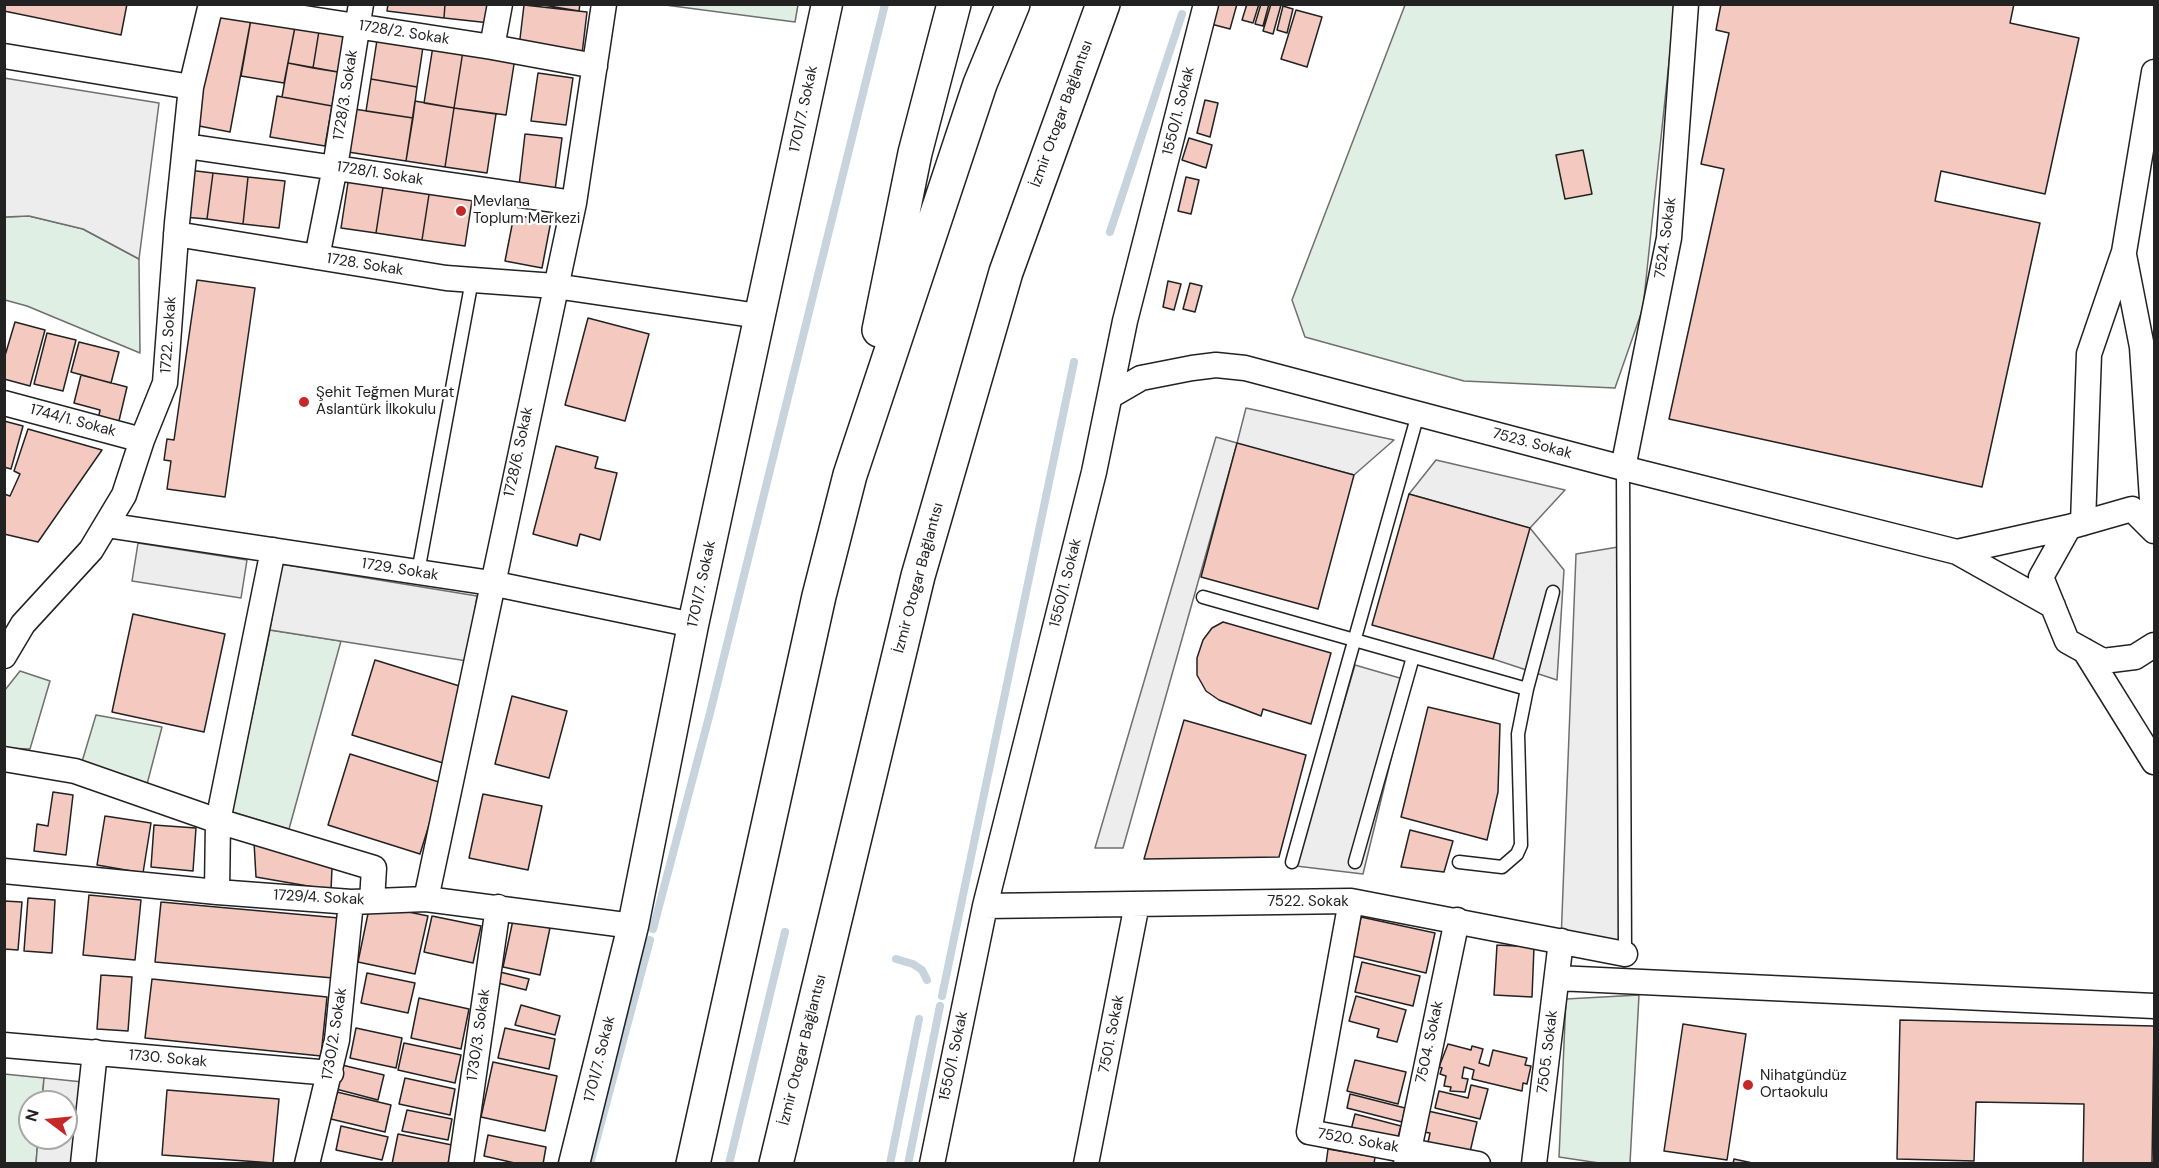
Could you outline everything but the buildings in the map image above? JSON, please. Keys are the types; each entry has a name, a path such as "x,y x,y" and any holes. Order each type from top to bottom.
{"highway":[{"path":"693,1164 819,596 850,475 915,153 954,4"},
{"path":"850,475 980,84 1013,4"},
{"name":"İzmir Otogar Bağlantısı","path":"776,1164 918,576 1006,272 1102,4"}],"street":[{"name":"1728/2. Sokak","path":"212,4 359,15 492,47 595,66"},
{"name":"1722. Sokak","path":"4,657 14,622 91,550 124,495 142,440 165,383 176,234 191,87 212,4"},
{"path":"492,47 500,4"},
{"name":"1728/6. Sokak","path":"426,899 491,584 574,203 604,4"},
{"name":"1701/7. Sokak","path":"574,1164 633,926 693,625 827,4"},
{"name":"1550/1. Sokak","path":"932,1164 985,906 1094,472 1125,321 1206,4"},
{"name":"7524. Sokak","path":"1623,468 1669,238 1686,4"},
{"name":"1728/3. Sokak","path":"317,257 335,167 359,15"},
{"path":"4,56 191,87"},
{"path":"2154,72 2124,252 2089,354 2076,525 2041,578 2067,641 2103,661 2135,657 2154,645"},
{"name":"1728/1. Sokak","path":"186,146 574,203"},
{"name":"1728. Sokak","path":"176,234 472,280 555,286 759,316"},
{"path":"2124,252 2142,347 2154,530"},
{"name":"7523. Sokak","path":"1110,396 1141,378 1216,365 1245,368 1623,468 1957,552"},
{"name":"1744/1. Sokak","path":"4,403 142,440"},
{"path":"1957,552 2076,525 2132,509 2154,530"},
{"name":"1729. Sokak","path":"106,525 491,584 693,625"},
{"path":"217,892 218,821 273,550"},
{"path":"1957,552 2053,606"},
{"path":"2085,651 2154,762"},
{"path":"4,759 75,771 218,821"},
{"name":"1730/2. Sokak","path":"218,821 374,868 362,902 331,1073 307,1164"},
{"name":"1729/4. Sokak","path":"4,871 217,892 362,902 426,899 633,926"},
{"name":"7522. Sokak","path":"985,906 1352,901 1625,954"},
{"name":"7520. Sokak","path":"1352,901 1309,1132 1407,1156 1478,1164"},
{"name":"7501. Sokak","path":"1086,1164 1137,904"},
{"name":"1730/3. Sokak","path":"461,1164 498,907"},
{"name":"7504. Sokak","path":"1407,1156 1456,920"},
{"name":"7505. Sokak","path":"1534,1164 1561,941"},
{"path":"1557,978 2154,1006"},
{"name":"1730. Sokak","path":"4,1045 331,1073"},
{"path":"83,1164 95,1052"}],"lane":[{"path":"418,572 472,280"},
{"path":"1292,862 1418,414"},
{"path":"1623,468 1625,954"},
{"path":"1459,862 1502,867 1517,854 1521,845 1518,734 1527,689 1553,592"},
{"path":"1203,597 1527,689"},
{"path":"1355,862 1413,657"}],"green space":[{"path":"798,4 795,22 665,5"},
{"path":"1405,5 1675,5 1643,308 1615,388 1464,381 1305,337 1292,300"},
{"path":"29,216 83,229 139,259 140,353 27,306 5,300 4,217"},
{"path":"270,630 341,641 289,829 232,812"},
{"path":"20,671 50,681 30,749 5,748 5,690"},
{"path":"96,715 162,727 146,788 81,765"},
{"path":"1639,995 1630,1163 1599,1163 1559,1157 1566,999"},
{"path":"4,1074 44,1078 43,1090 18,1090 18,1150 37,1150 36,1163 5,1163"}],"shaded area":[{"path":"4,78 159,103 139,259 83,229 29,216 5,217"},
{"path":"1246,408 1394,440 1354,475 1237,444 1123,848 1095,848 1216,437 1237,443"},
{"path":"1436,460 1565,490 1530,528 1564,570 1557,680 1493,659 1529,528 1409,494"},
{"path":"138,543 247,560 241,598 132,581"},
{"path":"1624,546 1625,954 1561,941 1576,554"},
{"path":"281,564 477,596 467,661 270,630"},
{"path":"1355,665 1410,681 1363,874 1296,866"},
{"path":"44,1078 83,1082 78,1127 78,1090 43,1090"},
{"path":"37,1150 75,1150 74,1163 36,1164"}],"waterway":[{"path":"653,929 710,713 885,4"},
{"path":"1110,232 1182,14"},
{"path":"942,996 1074,362"},
{"path":"729,1164 785,932"},
{"path":"590,1164 650,940"},
{"path":"896,959 913,964 922,970 927,980"},
{"path":"908,1164 940,1006"},
{"path":"890,1164 919,1019"}],"place":[{"name":"Mevlana Toplum Merkezi","path":"461,211"},
{"name":"Şehit Teğmen Murat Aslantürk İlkokulu","path":"304,402"},
{"name":"Nihatgündüz Ortaokulu","path":"1748,1085"}]}
